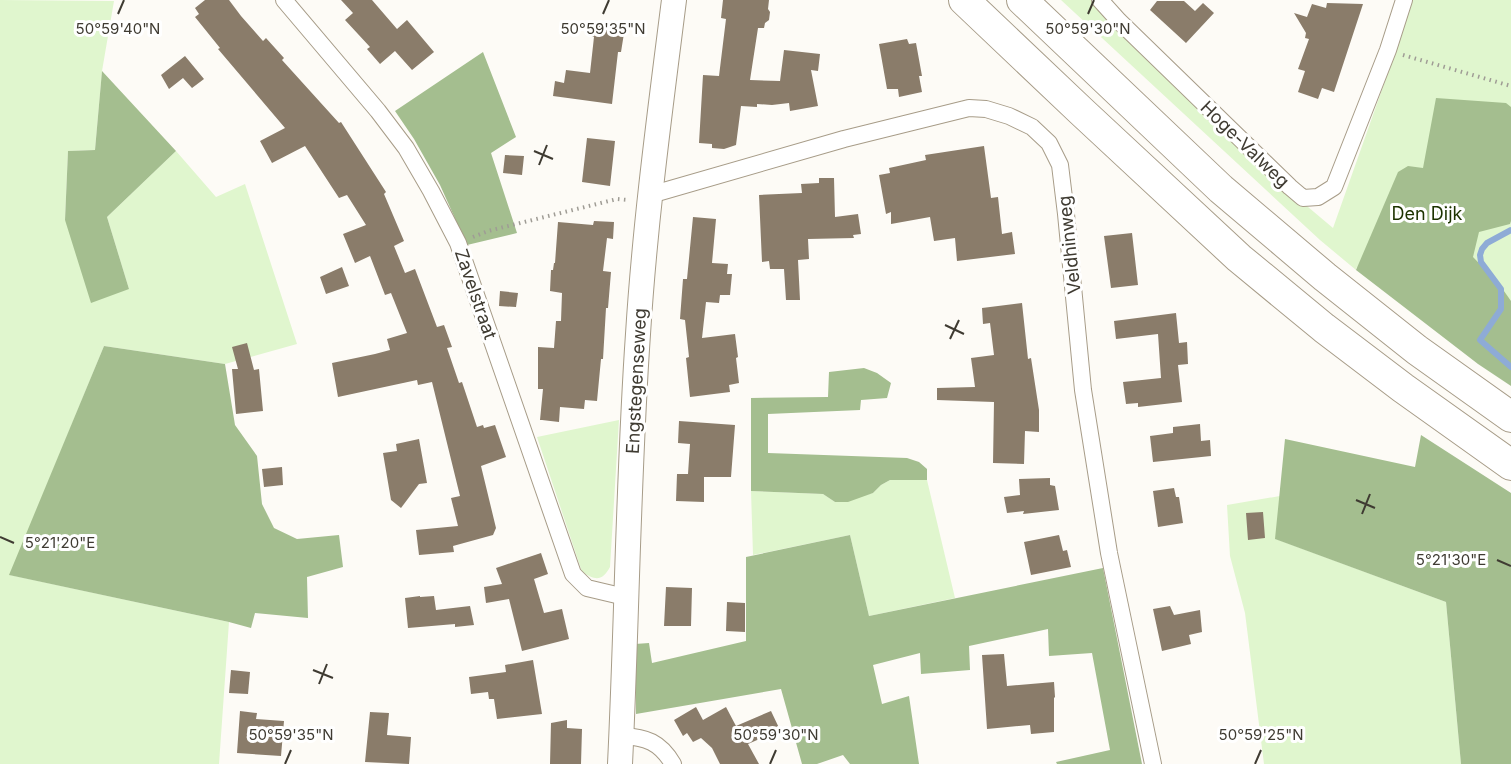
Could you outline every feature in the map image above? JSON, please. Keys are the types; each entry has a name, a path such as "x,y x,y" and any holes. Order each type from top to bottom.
{"highway":[{"path":"964,0 1239,258 1324,328 1511,465"},
{"path":"1022,0 1238,204 1324,277 1417,350 1511,417"}],"street":[{"name":"Zavelstraat","path":"284,0 378,111 406,148 458,243 573,574 587,588 625,597"},
{"name":"Engstegenseweg","path":"620,764 625,597 638,333 650,195 674,0"},
{"name":"Hoge-Valweg","path":"1100,0 1303,198 1318,196 1334,187 1388,50 1404,0"},
{"name":"Veldhinweg","path":"650,195 844,139 969,108 986,109 1009,116 1032,127 1049,143 1059,165 1083,390 1109,553 1153,764"},
{"path":"622,736 639,737 652,742 662,749 673,764"}],"path":[{"path":"1388,50 1511,86"},
{"path":"458,243 488,231 547,216 617,199 636,201 650,195"}],"green space":[{"path":"0,0 114,1 102,71 95,150 68,151 65,220 129,289 107,217 176,151 216,197 245,184 297,344 225,364 104,346 10,575 229,622 219,764 0,764"},
{"name":"Den Dijk","path":"1061,0 1091,0 1295,196 1333,228 1396,50 1410,0 1511,0 1511,375 1357,267 1356,270 1320,240"},
{"path":"483,52 516,137 491,153 517,233 467,245 440,185 395,111"},
{"path":"102,71 176,151 107,217 129,289 91,303 65,220 68,151 95,150"},
{"path":"1436,98 1506,103 1511,107 1511,221 1510,224 1479,232 1473,257 1499,284 1511,301 1511,386 1478,364 1356,270 1398,172 1408,166 1423,168"},
{"path":"104,346 225,364 235,425 257,456 262,504 274,528 297,539 339,535 343,567 307,577 308,618 255,613 251,628 9,575"},
{"path":"864,368 877,373 891,383 887,398 861,400 860,410 768,414 768,453 907,458 919,462 927,469 927,480 890,480 873,493 848,502 835,502 823,494 751,491 751,398 828,397 829,372"},
{"path":"619,420 610,567 604,575 594,578 582,572 537,437"},
{"path":"1421,435 1511,493 1511,764 1461,764 1446,602 1275,539 1285,439 1415,467"},
{"path":"890,480 927,480 955,598 869,616 850,535 753,555 751,491 823,494 835,502 873,493"},
{"path":"1280,496 1276,539 1446,602 1461,764 1264,764 1245,613 1230,556 1227,505"},
{"path":"850,535 869,616 1103,568 1142,764 1057,764 1056,762 1110,750 1092,653 1049,656 1048,629 969,646 970,670 921,674 920,653 873,665 882,704 909,696 919,764 850,764 843,755 817,764 802,764 781,689 636,714 635,644 649,643 652,663 746,641 746,557"}],"building":[{"path":"205,0 229,0 263,41 266,38 284,58 282,60 339,123 341,122 386,192 384,194 404,241 394,246 405,273 415,269 437,327 444,325 452,347 447,348 459,383 462,382 477,427 495,425 506,457 481,466 496,528 493,535 453,546 454,552 419,555 416,530 458,526 451,498 460,496 432,382 418,385 417,380 338,397 332,363 390,350 387,339 407,333 391,293 385,295 370,256 355,263 343,234 366,225 347,195 339,198 305,146 272,163 260,141 285,128 218,49 220,48 195,17 199,14 195,8"},
{"path":"341,0 372,0 397,29 407,20 434,52 412,70 395,51 380,64 367,49 370,47 345,20 353,13"},
{"path":"723,0 769,0 769,20 765,23 764,28 758,28 750,80 780,81 784,50 820,54 818,71 811,70 818,106 790,111 789,103 757,104 757,107 741,106 736,145 724,149 712,148 712,144 699,143 703,75 719,76 726,19 721,18"},
{"path":"1157,1 1184,1 1195,11 1203,3 1214,13 1186,43 1150,10"},
{"path":"1327,3 1363,4 1334,92 1322,88 1318,99 1298,92 1305,71 1298,69 1309,39 1305,38 1306,33 1294,13 1307,17 1312,4 1326,8"},
{"path":"590,20 625,27 621,52 618,52 612,104 553,96 555,81 564,83 566,70 590,73 594,37 588,35"},
{"path":"907,39 909,44 916,43 922,76 919,76 922,92 899,97 898,89 887,89 879,44"},
{"path":"185,56 204,79 192,88 183,78 169,89 161,75"},
{"path":"587,138 615,141 610,186 582,182"},
{"path":"984,146 991,198 998,197 1002,234 1012,232 1015,254 957,261 955,238 934,241 930,217 891,224 891,212 886,214 879,175 890,173 889,168 926,160 925,155"},
{"path":"505,155 524,156 522,175 503,173"},
{"path":"819,178 834,178 835,217 858,214 861,234 853,235 854,238 808,239 809,259 798,260 800,300 786,300 784,269 770,269 769,261 762,262 759,195 802,193 801,184 819,183"},
{"path":"693,217 716,219 712,263 728,264 727,274 732,274 730,295 720,295 719,303 706,302 702,338 735,334 739,383 729,385 730,392 690,397 685,320 680,319 683,279 687,279"},
{"path":"594,221 614,222 613,239 607,238 603,271 611,272 597,401 585,400 584,409 560,407 559,422 540,420 543,389 538,389 538,347 554,348 556,321 561,321 562,293 550,291 558,222 593,225"},
{"path":"1132,233 1138,285 1111,288 1104,236"},
{"path":"342,267 349,286 326,294 320,277"},
{"path":"500,291 518,293 516,307 499,306"},
{"path":"1022,303 1028,359 1031,358 1039,410 1039,432 1025,431 1024,464 993,463 994,402 937,400 937,388 975,387 971,358 994,355 990,323 983,324 982,308"},
{"path":"1176,313 1179,343 1187,342 1188,364 1178,365 1182,402 1138,407 1138,403 1126,404 1123,382 1161,378 1158,334 1116,339 1114,321"},
{"path":"247,343 254,370 259,369 263,411 236,414 232,369 238,369 232,347"},
{"path":"679,421 735,425 731,477 704,477 704,502 676,501 677,474 688,474 690,444 678,443"},
{"path":"1200,424 1201,441 1210,440 1211,456 1153,462 1150,436 1173,433 1173,427"},
{"path":"419,439 427,483 419,484 401,508 391,500 383,453 397,451 396,444"},
{"path":"282,467 283,485 264,487 262,469"},
{"path":"1050,478 1050,485 1055,486 1059,510 1023,514 1024,511 1007,513 1004,497 1020,495 1019,479"},
{"path":"1174,488 1176,497 1179,497 1183,523 1158,527 1153,491"},
{"path":"1263,512 1265,538 1248,540 1246,513"},
{"path":"1059,535 1063,551 1067,550 1071,567 1031,575 1024,542"},
{"path":"541,553 548,574 534,579 544,613 562,609 569,639 522,651 509,599 486,603 484,587 502,584 496,568"},
{"path":"666,587 692,588 691,626 664,626"},
{"path":"434,596 436,610 470,606 474,625 455,627 455,624 408,628 405,598"},
{"path":"727,602 745,603 745,632 726,631"},
{"path":"1170,606 1174,615 1200,610 1202,632 1189,635 1191,644 1162,651 1153,609"},
{"path":"1004,654 1007,686 1054,682 1054,732 1031,734 1030,725 987,729 982,655"},
{"path":"533,660 542,714 497,719 494,699 489,699 488,692 471,694 469,677 506,672 505,665"},
{"path":"231,670 250,672 248,694 229,693"},
{"path":"696,707 703,720 726,707 736,726 771,711 780,730 748,744 759,764 720,764 712,748 701,738 693,742 687,733 683,736 674,720"},
{"path":"240,711 257,713 256,719 284,721 281,756 237,753"},
{"path":"370,712 389,713 387,735 411,737 409,764 365,762"},
{"path":"567,720 567,728 582,729 581,764 550,764 551,723"}],"waterway":[{"path":"1511,230 1487,243 1480,255 1481,262 1501,289 1501,309 1480,340 1511,367"}]}
